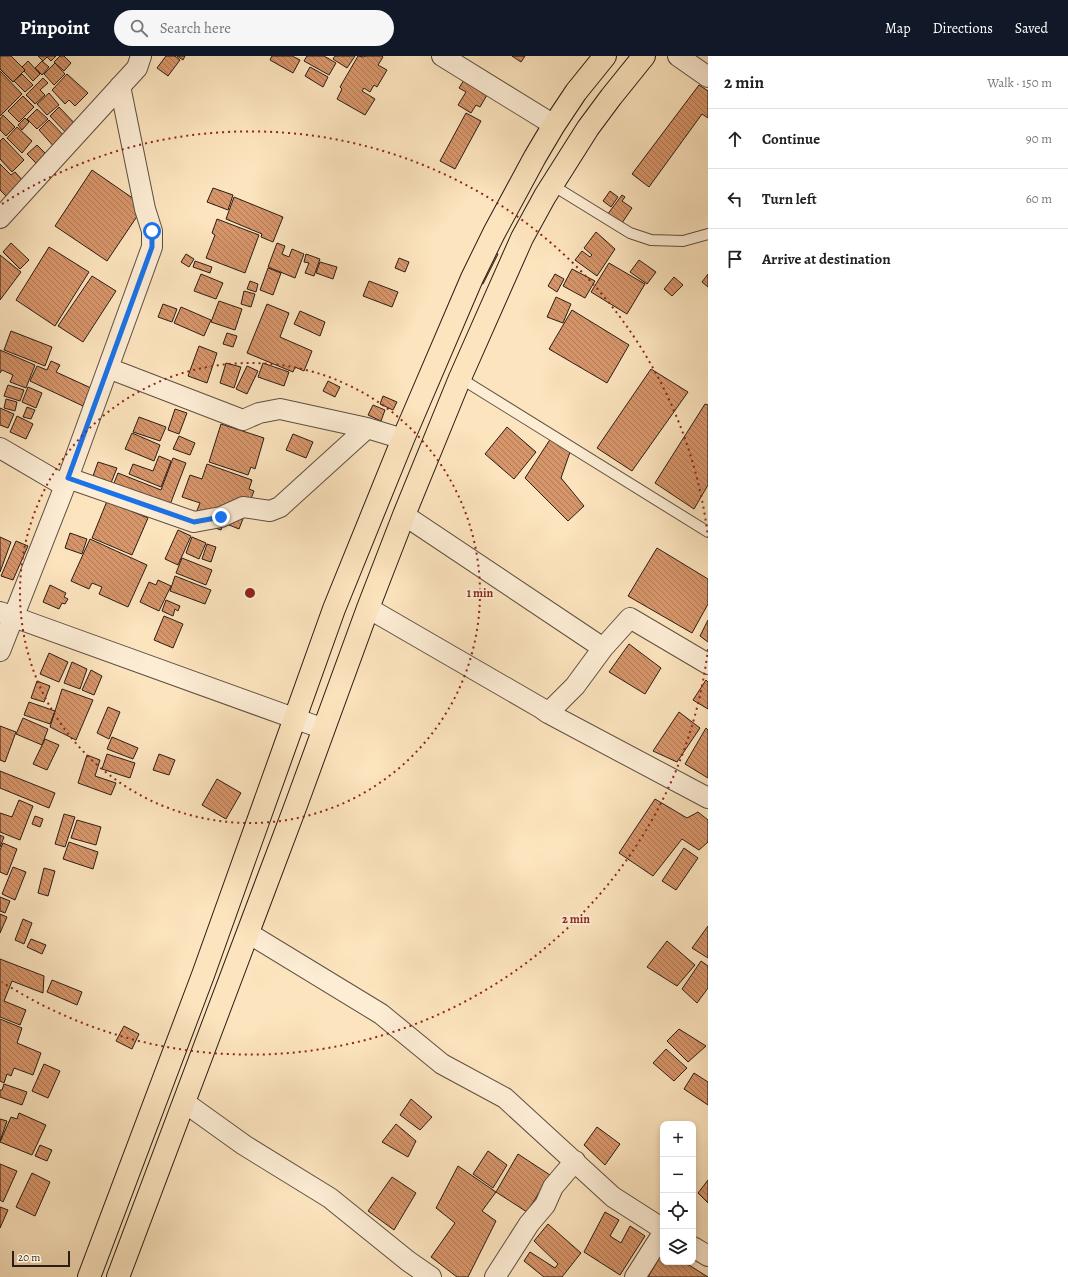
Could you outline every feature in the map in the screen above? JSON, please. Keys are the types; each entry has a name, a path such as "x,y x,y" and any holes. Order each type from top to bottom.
{"highway":[{"path":"89,1277 203,975 334,609 403,439 485,252 517,190 554,125 576,92 605,56"},
{"path":"118,1277 368,608 460,378 522,238 588,128 644,56"}],"street":[{"path":"0,218 137,68 141,56"},
{"path":"442,56 554,125"},
{"path":"678,56 708,77"},
{"path":"0,650 7,615 67,482 152,247 152,231 145,210 120,86"},
{"path":"108,368 243,420 259,413 280,409 367,428 403,439"},
{"path":"0,448 67,482 194,522 221,517 243,507 270,511 280,507 367,428"},
{"path":"404,516 603,648"},
{"path":"368,608 548,713 708,798"},
{"path":"7,615 324,729"},
{"path":"548,713 575,686 603,648 630,618 708,664"},
{"path":"248,932 381,1014 442,1064 505,1098 614,1197 660,1227"},
{"path":"184,1102 244,1145 330,1198 408,1261 431,1277"},
{"path":"495,1277 529,1224 545,1205 553,1187 575,1161"},
{"path":"635,1277 660,1239"},
{"path":"696,1249 708,1256"}],"lane":[{"path":"552,186 630,233 651,240 683,241 708,234"},
{"path":"460,378 708,532"}],"building":[{"path":"0,56 11,56 25,70 13,82 0,69"},
{"path":"38,56 56,56 51,61 47,57 43,61"},
{"path":"60,56 64,56 71,63 64,71 54,62"},
{"path":"166,56 175,56 180,60 168,76 157,68"},
{"path":"177,56 185,56 183,60"},
{"path":"272,56 292,56 300,60 293,73 270,60"},
{"path":"307,56 324,56 336,63 329,75 304,61"},
{"path":"335,56 355,56 347,68 333,59"},
{"path":"358,56 382,56 383,57 378,65 387,70 377,87 374,85 370,92 364,88 362,91 375,99 365,115 337,99 342,89 340,87"},
{"path":"512,56 525,56 521,62"},
{"path":"28,61 40,74 33,81 22,67"},
{"path":"42,61 49,67 42,75 35,68"},
{"path":"55,63 65,74 54,85 44,74"},
{"path":"310,67 328,77 323,87 305,76"},
{"path":"0,71 22,94 0,116"},
{"path":"22,74 33,85 25,92 14,81"},
{"path":"67,74 88,93 75,106 69,100 65,104 52,90"},
{"path":"43,78 48,83 40,90 45,95 35,104 26,95"},
{"path":"464,80 487,95 480,107 476,105 471,113 458,105 466,92 459,88"},
{"path":"699,85 708,91 708,118 702,114 649,187 632,174"},
{"path":"49,93 59,105 47,115 37,104"},
{"path":"23,96 34,107 19,122 8,111"},
{"path":"59,107 79,128 70,137 50,116"},
{"path":"37,109 48,119 37,129 27,119"},
{"path":"466,113 481,121 455,169 440,161"},
{"path":"3,115 15,127 6,136 0,130 0,119"},
{"path":"25,118 29,122 22,130 18,125"},
{"path":"49,120 68,140 57,150 39,130"},
{"path":"17,127 32,141 22,153 7,138"},
{"path":"3,138 24,160 12,172 0,159 0,141"},
{"path":"37,145 49,157 40,167 27,154"},
{"path":"0,164 11,175 15,172 25,183 7,197 0,190"},
{"path":"92,170 144,206 107,261 55,226"},
{"path":"213,188 233,195 228,210 207,202"},
{"path":"610,191 618,197 611,207 603,201"},
{"path":"622,195 625,197 622,201 632,208 618,229 604,219"},
{"path":"234,197 283,217 273,242 261,237 262,234 226,219"},
{"path":"217,219 259,235 245,273 206,258 215,235 212,233"},
{"path":"596,232 615,249 597,276 575,260 582,251 590,257 592,255 584,248"},
{"path":"11,243 29,260 20,269 3,252"},
{"path":"277,243 285,246 282,254 289,257 292,249 304,254 295,278 268,267"},
{"path":"49,247 89,272 55,326 16,300"},
{"path":"491,251 498,254 483,284 476,281"},
{"path":"186,254 194,259 189,267 181,262"},
{"path":"306,254 320,259 314,276 305,273 309,263 304,262"},
{"path":"0,255 21,272 0,300"},
{"path":"399,258 409,262 405,272 395,268"},
{"path":"639,260 656,272 647,284 630,272"},
{"path":"195,261 212,267 210,273 193,267"},
{"path":"320,262 337,267 333,279 316,273"},
{"path":"609,263 645,284 627,314 591,292"},
{"path":"268,268 281,273 273,295 260,290"},
{"path":"572,269 595,281 585,298 563,286"},
{"path":"201,274 223,283 216,299 194,291"},
{"path":"555,274 564,279 557,292 548,286"},
{"path":"708,274 708,287 702,282"},
{"path":"92,276 116,291 83,342 58,326"},
{"path":"674,277 683,285 672,296 664,289"},
{"path":"250,281 258,284 256,292 247,289"},
{"path":"369,281 398,292 392,307 363,296"},
{"path":"244,291 255,294 251,307 241,304"},
{"path":"556,297 571,304 563,323 547,317"},
{"path":"219,301 242,309 235,330 211,322"},
{"path":"163,304 177,309 172,322 158,317"},
{"path":"267,304 289,313 280,337 312,351 304,371 295,367 293,372 247,353"},
{"path":"181,307 211,320 204,336 174,323"},
{"path":"572,310 629,345 607,383 549,349"},
{"path":"300,311 325,322 320,336 294,324"},
{"path":"11,331 52,347 45,366 4,350"},
{"path":"227,333 237,336 233,347 223,344"},
{"path":"199,346 217,353 207,383 188,376"},
{"path":"0,350 35,365 26,388 10,382 13,375 2,370 0,373"},
{"path":"51,361 60,365 56,372 91,388 83,406 30,381 37,366 47,370"},
{"path":"226,363 241,367 234,388 220,383"},
{"path":"263,363 289,372 284,386 258,377"},
{"path":"247,366 258,371 247,394 236,389"},
{"path":"651,369 688,392 632,471 597,448"},
{"path":"328,381 340,387 335,397 323,391"},
{"path":"8,385 24,390 20,401 4,396"},
{"path":"28,387 42,393 36,408 22,402"},
{"path":"383,396 397,402 393,410 380,404"},
{"path":"6,399 17,402 15,411 4,408"},
{"path":"705,404 708,405 708,485 694,509 655,483"},
{"path":"373,405 385,410 381,421 368,415"},
{"path":"27,407 35,410 31,419 23,417"},
{"path":"0,408 14,414 8,428 0,425"},
{"path":"175,409 187,413 179,434 168,430"},
{"path":"17,416 33,424 26,439 10,432"},
{"path":"139,417 166,427 160,441 133,432"},
{"path":"221,424 264,438 255,469 251,467 248,475 209,462"},
{"path":"507,427 536,452 514,479 485,454"},
{"path":"132,433 160,445 154,461 125,449"},
{"path":"293,434 313,442 306,458 286,450"},
{"path":"553,435 570,452 561,478 584,506 568,521 525,478"},
{"path":"179,436 195,443 190,455 173,449"},
{"path":"159,456 171,461 161,487 129,474 133,464 153,471"},
{"path":"173,458 186,463 168,510 112,488 118,473 161,490"},
{"path":"98,462 117,468 111,483 93,476"},
{"path":"207,464 252,480 249,489 254,491 239,529 224,523 221,530 198,522 194,518 200,503 182,497 190,475 202,479"},
{"path":"107,501 148,518 132,555 92,538"},
{"path":"178,530 191,536 178,565 165,559"},
{"path":"70,533 87,539 82,554 65,548"},
{"path":"0,537 11,542 0,572"},
{"path":"192,537 206,543 199,559 186,553"},
{"path":"90,539 147,565 128,607 99,594 102,587 92,583 89,589 71,581"},
{"path":"16,541 28,546 13,580 1,576"},
{"path":"207,544 216,547 211,562 202,559"},
{"path":"657,548 708,579 708,604 692,633 628,596"},
{"path":"182,558 212,570 206,585 176,573"},
{"path":"175,576 211,590 205,604 170,591"},
{"path":"158,580 171,586 159,611 140,602 149,582 156,585"},
{"path":"50,585 66,593 64,597 68,599 65,604 62,603 59,609 43,602"},
{"path":"166,600 180,606 178,611 175,609 173,616 162,611"},
{"path":"164,616 183,624 173,648 154,640"},
{"path":"708,620 708,642 700,636"},
{"path":"629,644 661,668 645,694 609,672"},
{"path":"49,653 68,662 59,682 40,674"},
{"path":"72,662 87,669 80,689 64,683"},
{"path":"91,670 102,676 94,695 82,690"},
{"path":"706,680 708,682 708,709 693,700"},
{"path":"37,681 50,686 44,702 31,698"},
{"path":"62,689 93,700 76,740 50,727"},
{"path":"29,702 55,711 50,724 24,715"},
{"path":"108,707 120,712 109,739 97,733"},
{"path":"679,712 700,728 677,762 653,751"},
{"path":"23,718 48,729 42,745 16,734"},
{"path":"0,726 16,732 5,762 0,760"},
{"path":"706,728 708,730 708,778 685,764"},
{"path":"112,737 138,748 133,759 107,749"},
{"path":"45,739 59,745 47,770 33,764"},
{"path":"107,754 135,763 130,778 102,769"},
{"path":"159,754 175,760 169,775 153,770"},
{"path":"87,755 100,760 95,776 116,783 111,795 78,783"},
{"path":"0,771 55,793 49,808 0,788"},
{"path":"217,779 241,793 226,819 202,805"},
{"path":"655,799 687,818 698,812 708,820 708,842 699,850 682,839 653,876 619,853"},
{"path":"19,800 33,806 20,840 0,832 0,813 12,817"},
{"path":"64,814 75,817 65,847 55,844"},
{"path":"35,816 43,819 40,827 32,824"},
{"path":"77,820 101,827 96,845 71,838"},
{"path":"0,835 4,837 0,847"},
{"path":"69,842 98,852 93,869 63,859"},
{"path":"3,843 17,849 7,875 0,872 0,850"},
{"path":"684,848 698,858 676,890 662,881"},
{"path":"13,867 26,872 15,900 2,894"},
{"path":"44,868 55,871 48,896 38,893"},
{"path":"0,897 10,901 5,913 0,911"},
{"path":"0,914 7,917 0,933"},
{"path":"23,919 32,923 24,944 15,940"},
{"path":"708,926 708,958 692,948"},
{"path":"31,939 46,945 42,954 27,947"},
{"path":"667,941 695,965 677,986 647,967"},
{"path":"0,959 44,976 43,993 12,981 4,1001 26,1010 20,1025 0,1017"},
{"path":"701,961 708,966 708,988 697,1003 682,989"},
{"path":"52,980 82,992 77,1005 47,992"},
{"path":"0,1019 22,1028 17,1043 41,1053 33,1075 14,1068 11,1076 7,1074 4,1083 0,1081"},
{"path":"124,1026 139,1034 132,1049 116,1041"},
{"path":"679,1029 706,1046 688,1062 667,1041"},
{"path":"666,1049 687,1068 674,1081 653,1063"},
{"path":"44,1064 60,1071 48,1098 32,1091"},
{"path":"694,1073 708,1082 708,1105 684,1089"},
{"path":"4,1084 27,1092 22,1105 0,1097 0,1090 2,1090"},
{"path":"411,1099 432,1117 420,1130 400,1115"},
{"path":"19,1113 46,1125 32,1155 0,1142 11,1117 17,1119"},
{"path":"0,1119 7,1121 0,1141"},
{"path":"396,1124 416,1141 408,1157 382,1142"},
{"path":"597,1127 620,1144 605,1165 584,1145"},
{"path":"40,1145 52,1150 47,1161 35,1156"},
{"path":"488,1151 507,1165 493,1188 473,1174"},
{"path":"518,1154 550,1175 527,1212 496,1192"},
{"path":"0,1164 17,1171 3,1202 0,1200"},
{"path":"458,1166 496,1192 482,1211 496,1221 468,1277 457,1277 431,1257 455,1223 436,1208"},
{"path":"32,1173 50,1182 35,1216 16,1207"},
{"path":"392,1177 416,1193 394,1230 368,1211"},
{"path":"708,1180 708,1203 698,1193"},
{"path":"0,1207 8,1210 0,1228"},
{"path":"605,1212 619,1220 610,1236 621,1243 630,1226 645,1236 620,1275 584,1252"},
{"path":"548,1224 581,1253 562,1277 544,1277 524,1261 530,1252 555,1268 558,1264 534,1241"},
{"path":"660,1257 660,1265 689,1265 708,1277 648,1277"}],"route":[{"path":"152,231 152,247 68,478 194,522 221,517"}]}
